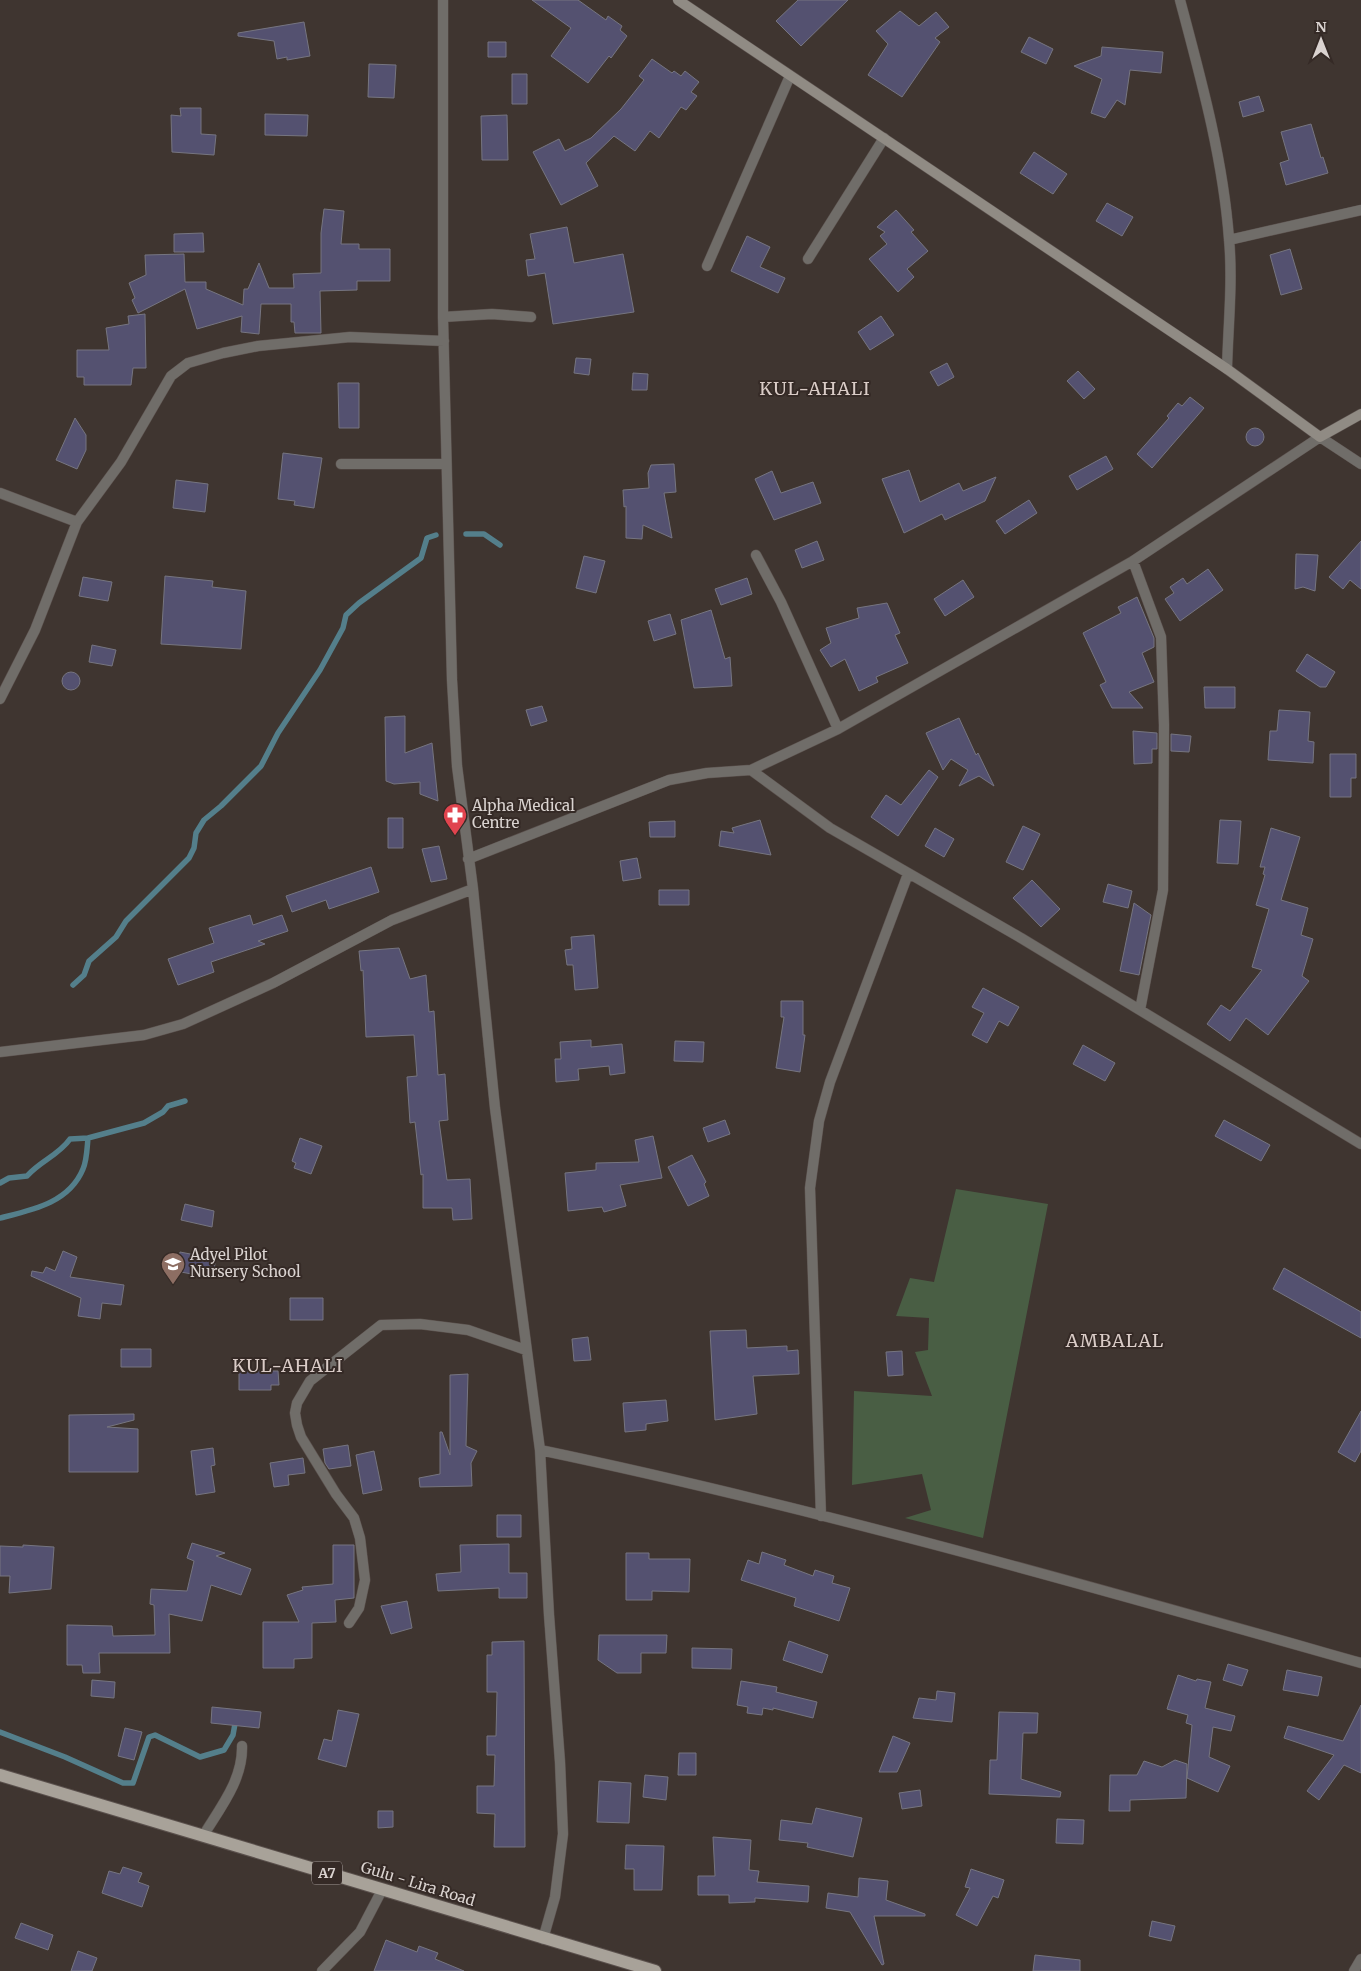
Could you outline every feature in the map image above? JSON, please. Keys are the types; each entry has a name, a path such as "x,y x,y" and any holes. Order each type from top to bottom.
{"main road":[{"name":"Gulu - Lira Road","path":"0,1775 655,1971"}],"street":[{"path":"442,0 443,317 453,699 457,766 473,889 495,1108 540,1450 563,1834 555,1897 543,1939"},
{"path":"678,0 1227,370 1361,464"},
{"path":"1180,0 1209,112 1229,240 1227,370"},
{"path":"708,266 790,76"},
{"path":"808,259 884,138"},
{"path":"1229,240 1361,210"},
{"path":"443,317 492,314 531,317"},
{"path":"0,699 35,630 76,522 122,462 171,376 188,363 258,346 350,337 444,341"},
{"path":"468,859 669,780 707,773 751,770 838,729 1133,561 1320,437 1361,414"},
{"path":"341,464 446,464"},
{"path":"0,493 76,522"},
{"path":"756,555 781,602 838,729"},
{"path":"1133,561 1161,637 1164,715 1165,856 1163,890 1140,1010"},
{"path":"751,770 830,828 1022,938 1361,1144"},
{"path":"821,1516 810,1188 812,1159 830,1082 908,874"},
{"path":"0,1052 144,1035 183,1024 273,983 392,920 473,889"},
{"path":"349,1623 359,1608 365,1580 360,1538 354,1518 336,1494 301,1437 295,1413 297,1403 310,1381 381,1325 420,1324 468,1330 526,1350"},
{"path":"540,1450 649,1474 821,1516 1163,1607 1361,1663"},
{"path":"203,1836 225,1800 242,1762 242,1746"},
{"path":"322,1971 360,1932 382,1890"},
{"path":"1354,1971 1361,1959"}],"green space":[{"path":"956,1189 1048,1204 983,1538 905,1518 931,1510 922,1474 852,1485 854,1391 932,1396 915,1352 928,1350 929,1318 896,1316 910,1278 934,1282"}],"building":[{"path":"532,0 578,0 606,20 608,16 622,26 620,30 627,36 611,58 609,56 588,83 551,56 571,28"},
{"path":"798,0 848,0 801,46 776,21"},
{"path":"900,11 919,26 936,12 949,27 935,38 940,42 902,97 868,75 888,44 876,31"},
{"path":"304,22 310,56 287,60 287,57 277,59 274,41 238,36 238,33"},
{"path":"1029,37 1053,49 1046,64 1021,52"},
{"path":"488,42 506,42 506,57 488,57"},
{"path":"1102,47 1163,52 1161,73 1130,70 1125,105 1117,100 1105,118 1091,113 1102,79 1074,66 1101,56"},
{"path":"652,59 672,73 674,71 681,76 685,71 699,82 691,92 697,96 686,110 681,107 659,138 650,131 635,151 614,136 586,163 598,186 561,205 533,152 559,139 565,151 591,138 621,109 644,80 639,76"},
{"path":"369,64 396,65 394,98 368,97"},
{"path":"512,74 527,74 527,104 512,104"},
{"path":"1259,96 1264,111 1243,117 1239,102"},
{"path":"180,108 201,108 201,134 216,135 214,155 172,152 171,115 181,116"},
{"path":"265,114 308,115 307,136 265,135"},
{"path":"507,115 508,160 482,160 481,116"},
{"path":"1311,124 1321,158 1323,157 1328,173 1286,185 1280,163 1289,160 1281,132"},
{"path":"1034,152 1067,174 1053,194 1020,173"},
{"path":"1107,203 1133,217 1122,236 1096,221"},
{"path":"324,209 344,211 341,244 359,244 359,249 390,249 390,281 357,281 357,290 320,291 321,333 295,333 294,322 291,322 291,304 261,304 259,334 241,332 242,316 197,329 185,289 138,313 132,300 135,298 129,283 146,275 145,255 184,254 185,282 206,282 206,289 243,305 244,289 248,289 259,263 269,288 294,288 293,274 321,273 321,233"},
{"path":"896,210 914,230 911,232 928,251 907,269 914,277 898,292 869,259 887,244 880,236 885,232 877,227"},
{"path":"567,227 574,263 623,254 634,312 553,324 545,273 528,276 526,260 535,259 530,234"},
{"path":"203,233 204,252 174,252 174,234"},
{"path":"747,236 770,247 760,267 785,278 778,293 731,271"},
{"path":"1290,249 1302,289 1281,295 1270,255"},
{"path":"145,314 146,368 133,368 131,385 84,385 84,377 77,377 77,350 109,350 106,328 129,324 128,316"},
{"path":"881,316 894,335 870,350 858,332"},
{"path":"576,358 591,359 589,375 574,373"},
{"path":"947,363 954,377 938,386 930,372"},
{"path":"1078,371 1095,389 1084,399 1067,381"},
{"path":"633,373 648,374 647,390 632,390"},
{"path":"338,383 359,383 359,428 339,428"},
{"path":"1190,397 1204,408 1152,468 1137,454 1169,418 1167,416 1178,403 1182,406"},
{"path":"75,418 86,435 86,450 77,469 56,460"},
{"path":"1251,428 1259,428 1264,433 1262,444 1251,446 1246,441 1246,433"},
{"path":"283,453 322,458 314,508 294,505 295,501 278,499"},
{"path":"1106,456 1113,469 1077,490 1069,476"},
{"path":"674,464 676,492 664,493 672,538 643,525 642,539 626,538 626,506 624,507 623,490 649,488 648,473 651,465"},
{"path":"909,470 920,502 959,483 963,491 996,477 985,501 945,520 942,514 904,533 882,479"},
{"path":"772,471 781,493 813,482 821,503 774,520 755,479"},
{"path":"176,480 208,484 205,512 173,508"},
{"path":"1029,500 1037,513 1005,534 996,521"},
{"path":"817,541 824,560 802,568 795,550"},
{"path":"1361,541 1361,589 1350,580 1343,589 1329,577"},
{"path":"1296,554 1318,555 1315,591 1303,587 1295,589"},
{"path":"584,556 605,561 596,593 576,588"},
{"path":"1208,569 1223,590 1180,621 1165,599 1174,593 1170,587 1183,578 1187,584"},
{"path":"165,576 213,581 212,587 246,591 241,649 161,644"},
{"path":"83,577 112,582 108,601 79,596"},
{"path":"747,578 752,594 721,605 715,589"},
{"path":"963,580 974,597 945,616 934,599"},
{"path":"1137,597 1154,638 1154,647 1142,653 1154,682 1129,692 1143,708 1112,708 1100,685 1106,682 1083,633 1121,613 1118,607"},
{"path":"887,603 900,633 895,635 908,663 876,677 878,682 859,691 845,659 831,667 820,650 831,643 826,628 859,618 857,608"},
{"path":"711,610 725,659 730,657 732,686 694,688 681,620"},
{"path":"670,614 676,634 654,641 648,621"},
{"path":"92,645 116,650 112,666 89,662"},
{"path":"1307,654 1335,672 1326,687 1320,687 1296,671"},
{"path":"71,672 77,675 80,681 77,687 71,690 65,687 62,681 65,675"},
{"path":"1204,687 1235,687 1235,708 1205,708"},
{"path":"542,706 547,721 531,726 526,710"},
{"path":"1279,710 1310,712 1308,741 1314,742 1313,763 1268,760 1270,731 1277,731"},
{"path":"405,716 405,753 432,743 438,801 420,794 420,782 394,784 386,781 385,717"},
{"path":"959,718 976,755 978,753 994,786 979,776 959,786 968,770 951,759 943,770 926,733"},
{"path":"1133,731 1157,733 1157,749 1152,749 1152,763 1134,764"},
{"path":"1171,734 1191,736 1189,752 1171,751"},
{"path":"1330,754 1356,754 1356,778 1351,778 1351,797 1330,797"},
{"path":"929,770 938,777 898,836 871,817 886,795 901,805"},
{"path":"388,818 403,818 403,848 388,848"},
{"path":"760,820 771,855 719,846 721,831 734,833 732,828"},
{"path":"1220,820 1241,821 1238,864 1217,863"},
{"path":"675,821 675,837 650,837 649,822"},
{"path":"1023,826 1040,834 1023,870 1006,862"},
{"path":"935,828 954,839 944,857 925,846"},
{"path":"1271,828 1300,837 1281,900 1308,908 1301,935 1313,939 1302,976 1309,981 1268,1035 1246,1018 1230,1041 1207,1024 1221,1005 1230,1011 1262,970 1252,967 1269,909 1256,905 1265,875 1263,874 1265,867 1260,867"},
{"path":"439,846 447,879 431,882 422,849"},
{"path":"637,858 641,878 623,881 620,861"},
{"path":"371,867 379,892 329,909 326,900 292,912 286,896"},
{"path":"1032,880 1060,909 1041,927 1013,898"},
{"path":"1108,884 1132,891 1128,908 1103,902"},
{"path":"659,890 689,890 689,905 659,905"},
{"path":"1134,903 1151,915 1139,975 1120,971"},
{"path":"250,915 253,925 282,915 288,931 258,941 265,944 211,962 214,972 178,985 168,959 214,943 209,928"},
{"path":"594,935 598,988 575,990 573,965 567,965 565,950 572,949 571,937"},
{"path":"399,948 410,979 426,975 429,1012 434,1011 438,1075 445,1074 448,1120 439,1121 447,1180 470,1179 472,1219 453,1220 452,1208 423,1208 423,1174 421,1175 415,1122 410,1123 407,1077 417,1076 414,1035 366,1037 363,970 361,971 359,951"},
{"path":"983,988 1019,1007 1008,1026 999,1021 987,1043 972,1035 984,1013 972,1007"},
{"path":"781,1001 803,1001 803,1035 805,1035 800,1072 776,1068 784,1017 781,1017"},
{"path":"591,1040 591,1047 622,1044 625,1073 610,1075 609,1066 578,1069 579,1080 556,1082 555,1059 561,1059 560,1042"},
{"path":"675,1041 704,1042 703,1062 674,1061"},
{"path":"1083,1045 1115,1063 1105,1081 1073,1064"},
{"path":"725,1120 730,1134 708,1142 703,1128"},
{"path":"1224,1120 1270,1145 1261,1161 1215,1136"},
{"path":"653,1136 662,1178 620,1185 626,1206 604,1212 602,1207 568,1211 565,1173 596,1170 596,1163 639,1162 635,1140"},
{"path":"300,1138 322,1146 311,1174 294,1168 296,1163 292,1161"},
{"path":"692,1155 706,1182 704,1184 709,1196 688,1206 668,1167"},
{"path":"185,1204 214,1211 212,1227 181,1220"},
{"path":"63,1251 77,1257 70,1277 124,1285 121,1305 102,1303 100,1319 78,1316 81,1298 31,1276 32,1271 43,1273 46,1267 55,1271"},
{"path":"180,1252 216,1259 212,1278 176,1271"},
{"path":"1284,1268 1361,1312 1361,1338 1273,1289"},
{"path":"290,1298 323,1298 323,1320 290,1320"},
{"path":"746,1330 747,1348 787,1346 787,1351 798,1350 799,1374 753,1376 757,1414 715,1420 710,1331"},
{"path":"588,1337 591,1360 574,1361 572,1339"},
{"path":"121,1349 151,1349 151,1367 121,1367"},
{"path":"902,1351 903,1375 888,1376 886,1352"},
{"path":"239,1371 278,1371 279,1385 271,1385 271,1390 239,1390"},
{"path":"468,1374 466,1446 477,1451 471,1463 472,1486 420,1487 419,1478 440,1474 440,1432 442,1432 450,1455 450,1375"},
{"path":"666,1400 668,1421 646,1424 646,1430 625,1432 623,1403"},
{"path":"1361,1411 1361,1451 1355,1462 1338,1452"},
{"path":"134,1414 134,1420 107,1427 138,1429 138,1472 69,1472 69,1415"},
{"path":"348,1445 351,1466 329,1469 325,1463 323,1449"},
{"path":"213,1448 215,1465 211,1466 215,1492 196,1495 191,1451"},
{"path":"374,1451 382,1490 363,1494 356,1455"},
{"path":"303,1458 305,1473 288,1475 289,1485 274,1487 270,1463"},
{"path":"497,1515 521,1515 521,1537 497,1537"},
{"path":"192,1543 225,1553 216,1556 251,1569 241,1595 211,1585 202,1621 169,1614 170,1653 99,1653 100,1673 83,1673 82,1665 67,1665 67,1625 112,1626 113,1636 155,1635 154,1605 150,1604 151,1589 187,1591 194,1561 187,1558"},
{"path":"509,1544 509,1573 527,1573 527,1598 499,1598 499,1588 438,1591 436,1574 461,1572 460,1545"},
{"path":"23,1545 54,1547 51,1589 9,1593 10,1576 0,1576 0,1546 23,1547"},
{"path":"333,1545 354,1545 354,1598 335,1600 336,1622 312,1623 312,1658 294,1659 294,1668 263,1668 263,1622 299,1622 287,1595 303,1590 302,1587 333,1584"},
{"path":"762,1552 786,1560 784,1565 813,1576 815,1570 834,1576 832,1583 850,1588 839,1621 794,1606 796,1598 741,1580 748,1560 759,1564"},
{"path":"626,1553 649,1553 649,1559 690,1559 689,1592 652,1591 652,1600 626,1600"},
{"path":"407,1601 412,1628 391,1634 381,1606"},
{"path":"599,1635 667,1635 666,1653 641,1653 641,1673 617,1673 598,1660"},
{"path":"524,1641 525,1847 494,1847 495,1814 477,1813 477,1786 494,1786 495,1755 487,1755 487,1736 496,1736 497,1692 487,1692 487,1655 492,1655 492,1642"},
{"path":"789,1641 828,1655 822,1673 783,1660"},
{"path":"692,1648 732,1649 731,1669 692,1668"},
{"path":"1228,1664 1248,1670 1242,1686 1223,1680"},
{"path":"1287,1670 1322,1677 1318,1696 1283,1690"},
{"path":"1178,1675 1196,1681 1197,1679 1211,1682 1205,1708 1235,1716 1231,1731 1213,1727 1209,1757 1230,1766 1218,1792 1187,1778 1192,1725 1186,1723 1188,1715 1167,1709"},
{"path":"92,1680 115,1682 114,1698 91,1696"},
{"path":"741,1681 777,1687 776,1692 817,1702 813,1718 773,1708 773,1710 763,1708 762,1715 747,1713 748,1707 737,1705"},
{"path":"937,1691 955,1693 952,1722 913,1718 919,1698 936,1700"},
{"path":"1361,1705 1361,1773 1344,1765 1319,1800 1307,1791 1334,1755 1284,1738 1288,1726 1343,1741"},
{"path":"212,1707 261,1712 259,1728 211,1723"},
{"path":"338,1710 359,1714 346,1767 318,1759 324,1739 332,1741"},
{"path":"999,1712 1038,1713 1037,1733 1023,1733 1021,1779 1061,1792 1060,1797 989,1794 990,1760 997,1760"},
{"path":"125,1728 142,1732 134,1760 118,1756"},
{"path":"893,1736 910,1743 897,1772 879,1772"},
{"path":"679,1753 696,1753 696,1775 678,1775"},
{"path":"1175,1760 1187,1764 1186,1798 1130,1800 1130,1811 1109,1811 1110,1775 1137,1775 1144,1761 1162,1767"},
{"path":"645,1775 668,1777 666,1800 643,1797"},
{"path":"599,1781 631,1783 629,1823 597,1822"},
{"path":"920,1790 922,1806 902,1809 899,1793"},
{"path":"816,1808 862,1818 853,1857 807,1847 808,1843 779,1840 781,1820 812,1824"},
{"path":"378,1811 393,1811 393,1827 378,1828"},
{"path":"1057,1819 1084,1820 1083,1844 1056,1843"},
{"path":"713,1837 751,1840 749,1870 759,1871 757,1882 809,1886 808,1902 755,1898 755,1902 729,1903 729,1895 698,1895 698,1876 715,1876"},
{"path":"626,1845 664,1846 662,1890 634,1890 634,1869 625,1869"},
{"path":"123,1867 142,1873 138,1882 149,1886 142,1907 102,1893 109,1871 120,1874"},
{"path":"971,1869 1004,1880 998,1898 993,1896 977,1926 956,1915 970,1888 965,1887"},
{"path":"859,1878 888,1881 886,1900 925,1914 925,1916 874,1916 884,1964 882,1965 850,1912 826,1908 828,1893 858,1897"},
{"path":"1152,1921 1175,1926 1171,1941 1149,1936"},
{"path":"21,1923 53,1935 48,1950 15,1938"},
{"path":"386,1940 417,1952 419,1946 438,1953 435,1959 464,1971 374,1971"},
{"path":"78,1951 97,1958 92,1971 71,1971"},
{"path":"1035,1955 1080,1960 1080,1971 1033,1971"}],"waterway":[{"path":"466,534 484,534 500,545"},
{"path":"73,985 84,975 89,961 116,937 126,921 189,858 194,848 196,833 204,820 221,806 261,766 278,733 320,670 343,628 346,615 359,603 421,558 427,538 436,535"},
{"path":"0,1183 9,1178 27,1176 66,1145 70,1139 88,1138 144,1123 163,1112 168,1106 185,1101"},
{"path":"0,1218 37,1208 69,1190 77,1181 83,1169 87,1154 88,1138"},
{"path":"0,1732 65,1757 123,1783 133,1783 149,1737 155,1735 200,1757 224,1750 233,1735 236,1718"}],"place":[{"name":"Alpha Medical Centre","path":"455,836"},
{"name":"Adyel Pilot Nursery School","path":"173,1285"}],"district":[{"name":"KUL-AHALI","path":"815,389"},
{"name":"AMBALAL","path":"1115,1341"},
{"name":"KUL-AHALI","path":"288,1366"}]}
